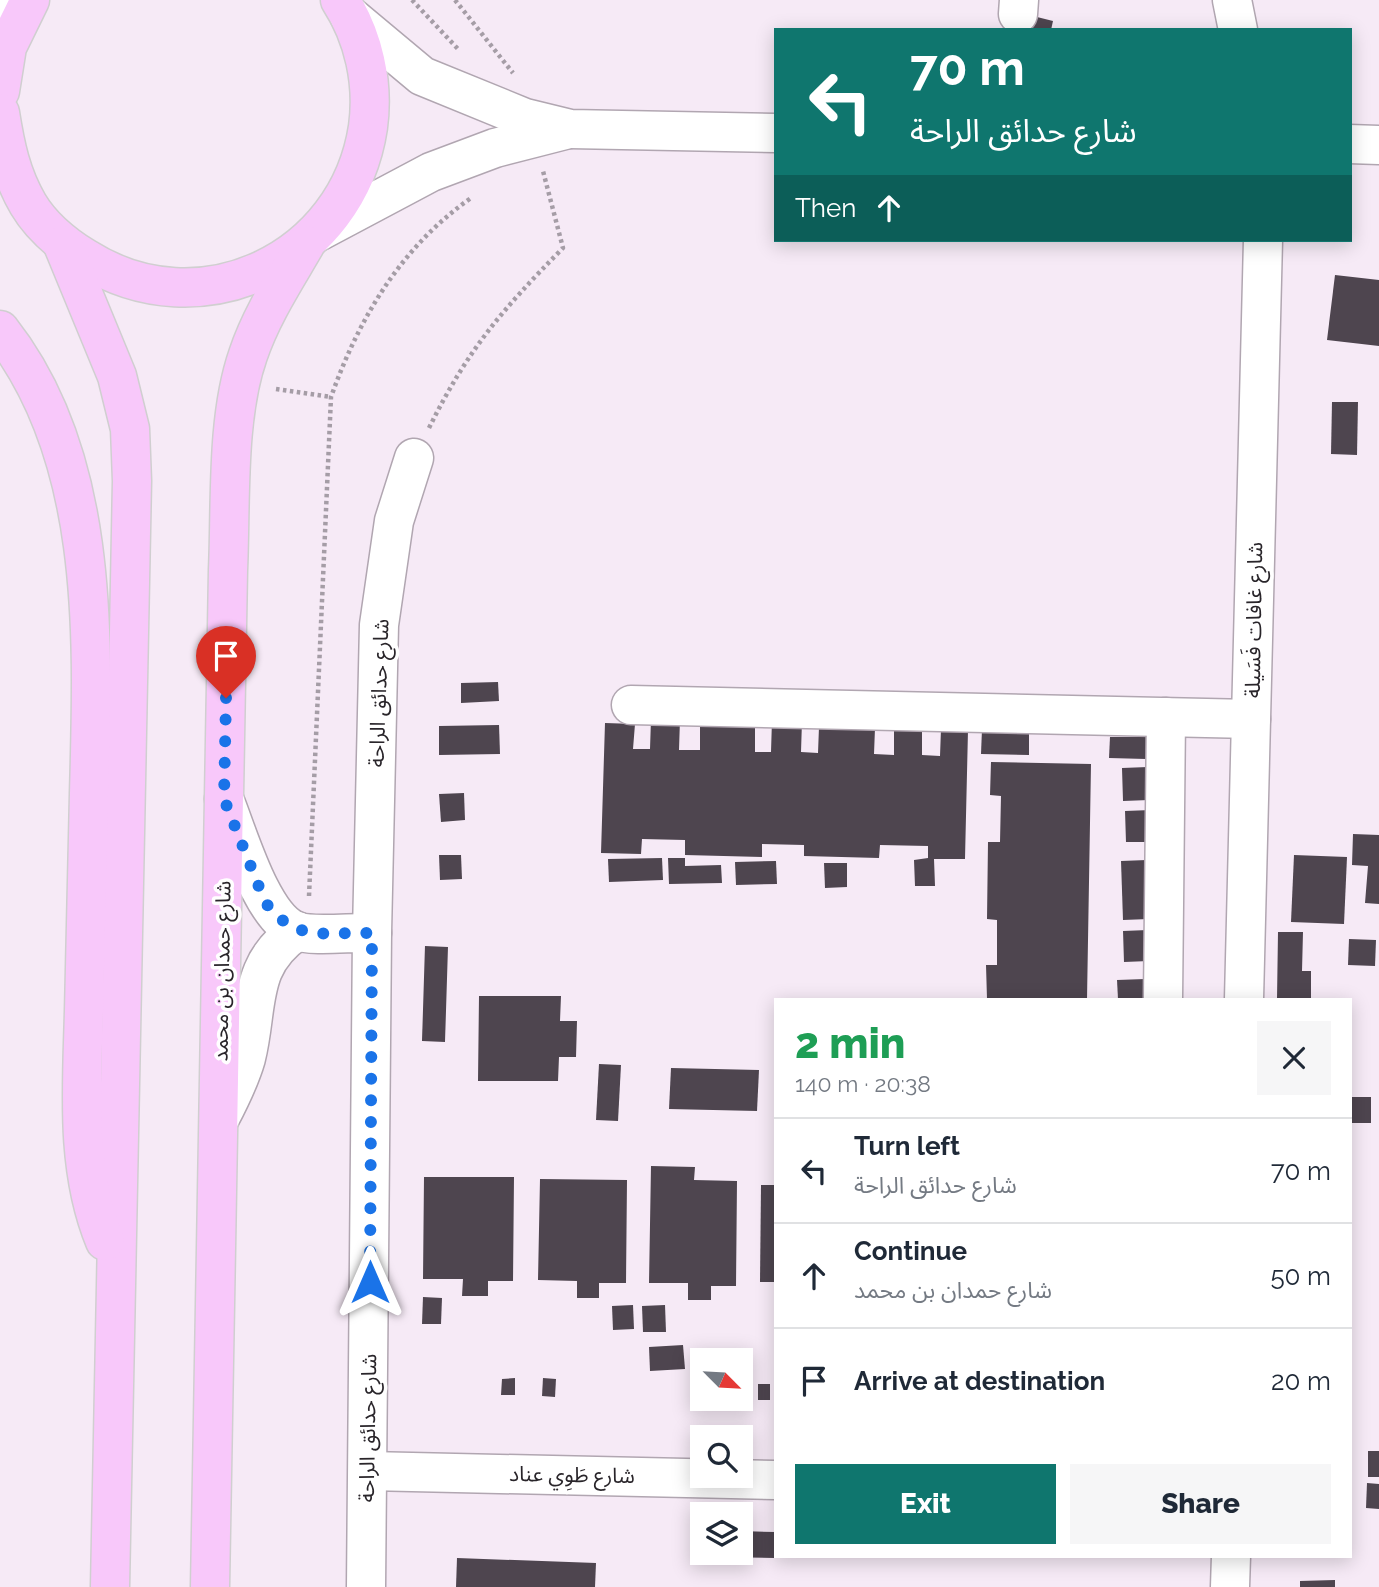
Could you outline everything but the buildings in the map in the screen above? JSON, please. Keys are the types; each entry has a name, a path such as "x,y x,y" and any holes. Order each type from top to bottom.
{"main road":[{"path":"0,91 7,47 30,0"},
{"name":"شارع حمدان بن محمد","path":"210,1587 228,570 234,432 247,357 262,318 312,238 346,194 364,151 369,93 366,59 344,8"},
{"path":"0,113 14,196 63,245 108,273 158,287 210,288 260,273 312,238"},
{"path":"63,245 117,376 130,429 133,535 110,1587"},
{"path":"0,330 32,378 54,426 70,476 88,598 91,715 83,1141 93,1205 115,1266"}],"street":[{"path":"0,9 13,0"},
{"path":"1232,0 1238,28"},
{"path":"344,8 422,76 526,118 570,129 774,132"},
{"path":"312,238 431,173 495,149 570,129"},
{"path":"1352,144 1379,145"},
{"name":"شارع غافات فَسَيلة","path":"1244,998 1263,242"},
{"name":"شارع حدائق الراحة","path":"366,1587 372,933 379,625 394,521 414,458"},
{"path":"632,705 1251,719"},
{"path":"1163,998 1166,717"},
{"path":"224,799 265,902 274,914 297,932 372,933"},
{"path":"220,1118 245,1059 261,970 276,948 297,932"},
{"name":"شارع طَوِي عناد","path":"368,1471 774,1480"},
{"path":"1230,1587 1231,1558"}],"path":[{"path":"412,0 448,42 467,57"},
{"path":"456,0 520,80"},
{"path":"414,458 454,377 479,340 506,305 564,248 541,164"},
{"path":"241,384 331,397"}],"route":[{"path":"226,698 224,799 265,902 274,914 297,932 372,933 370,1282"}]}
